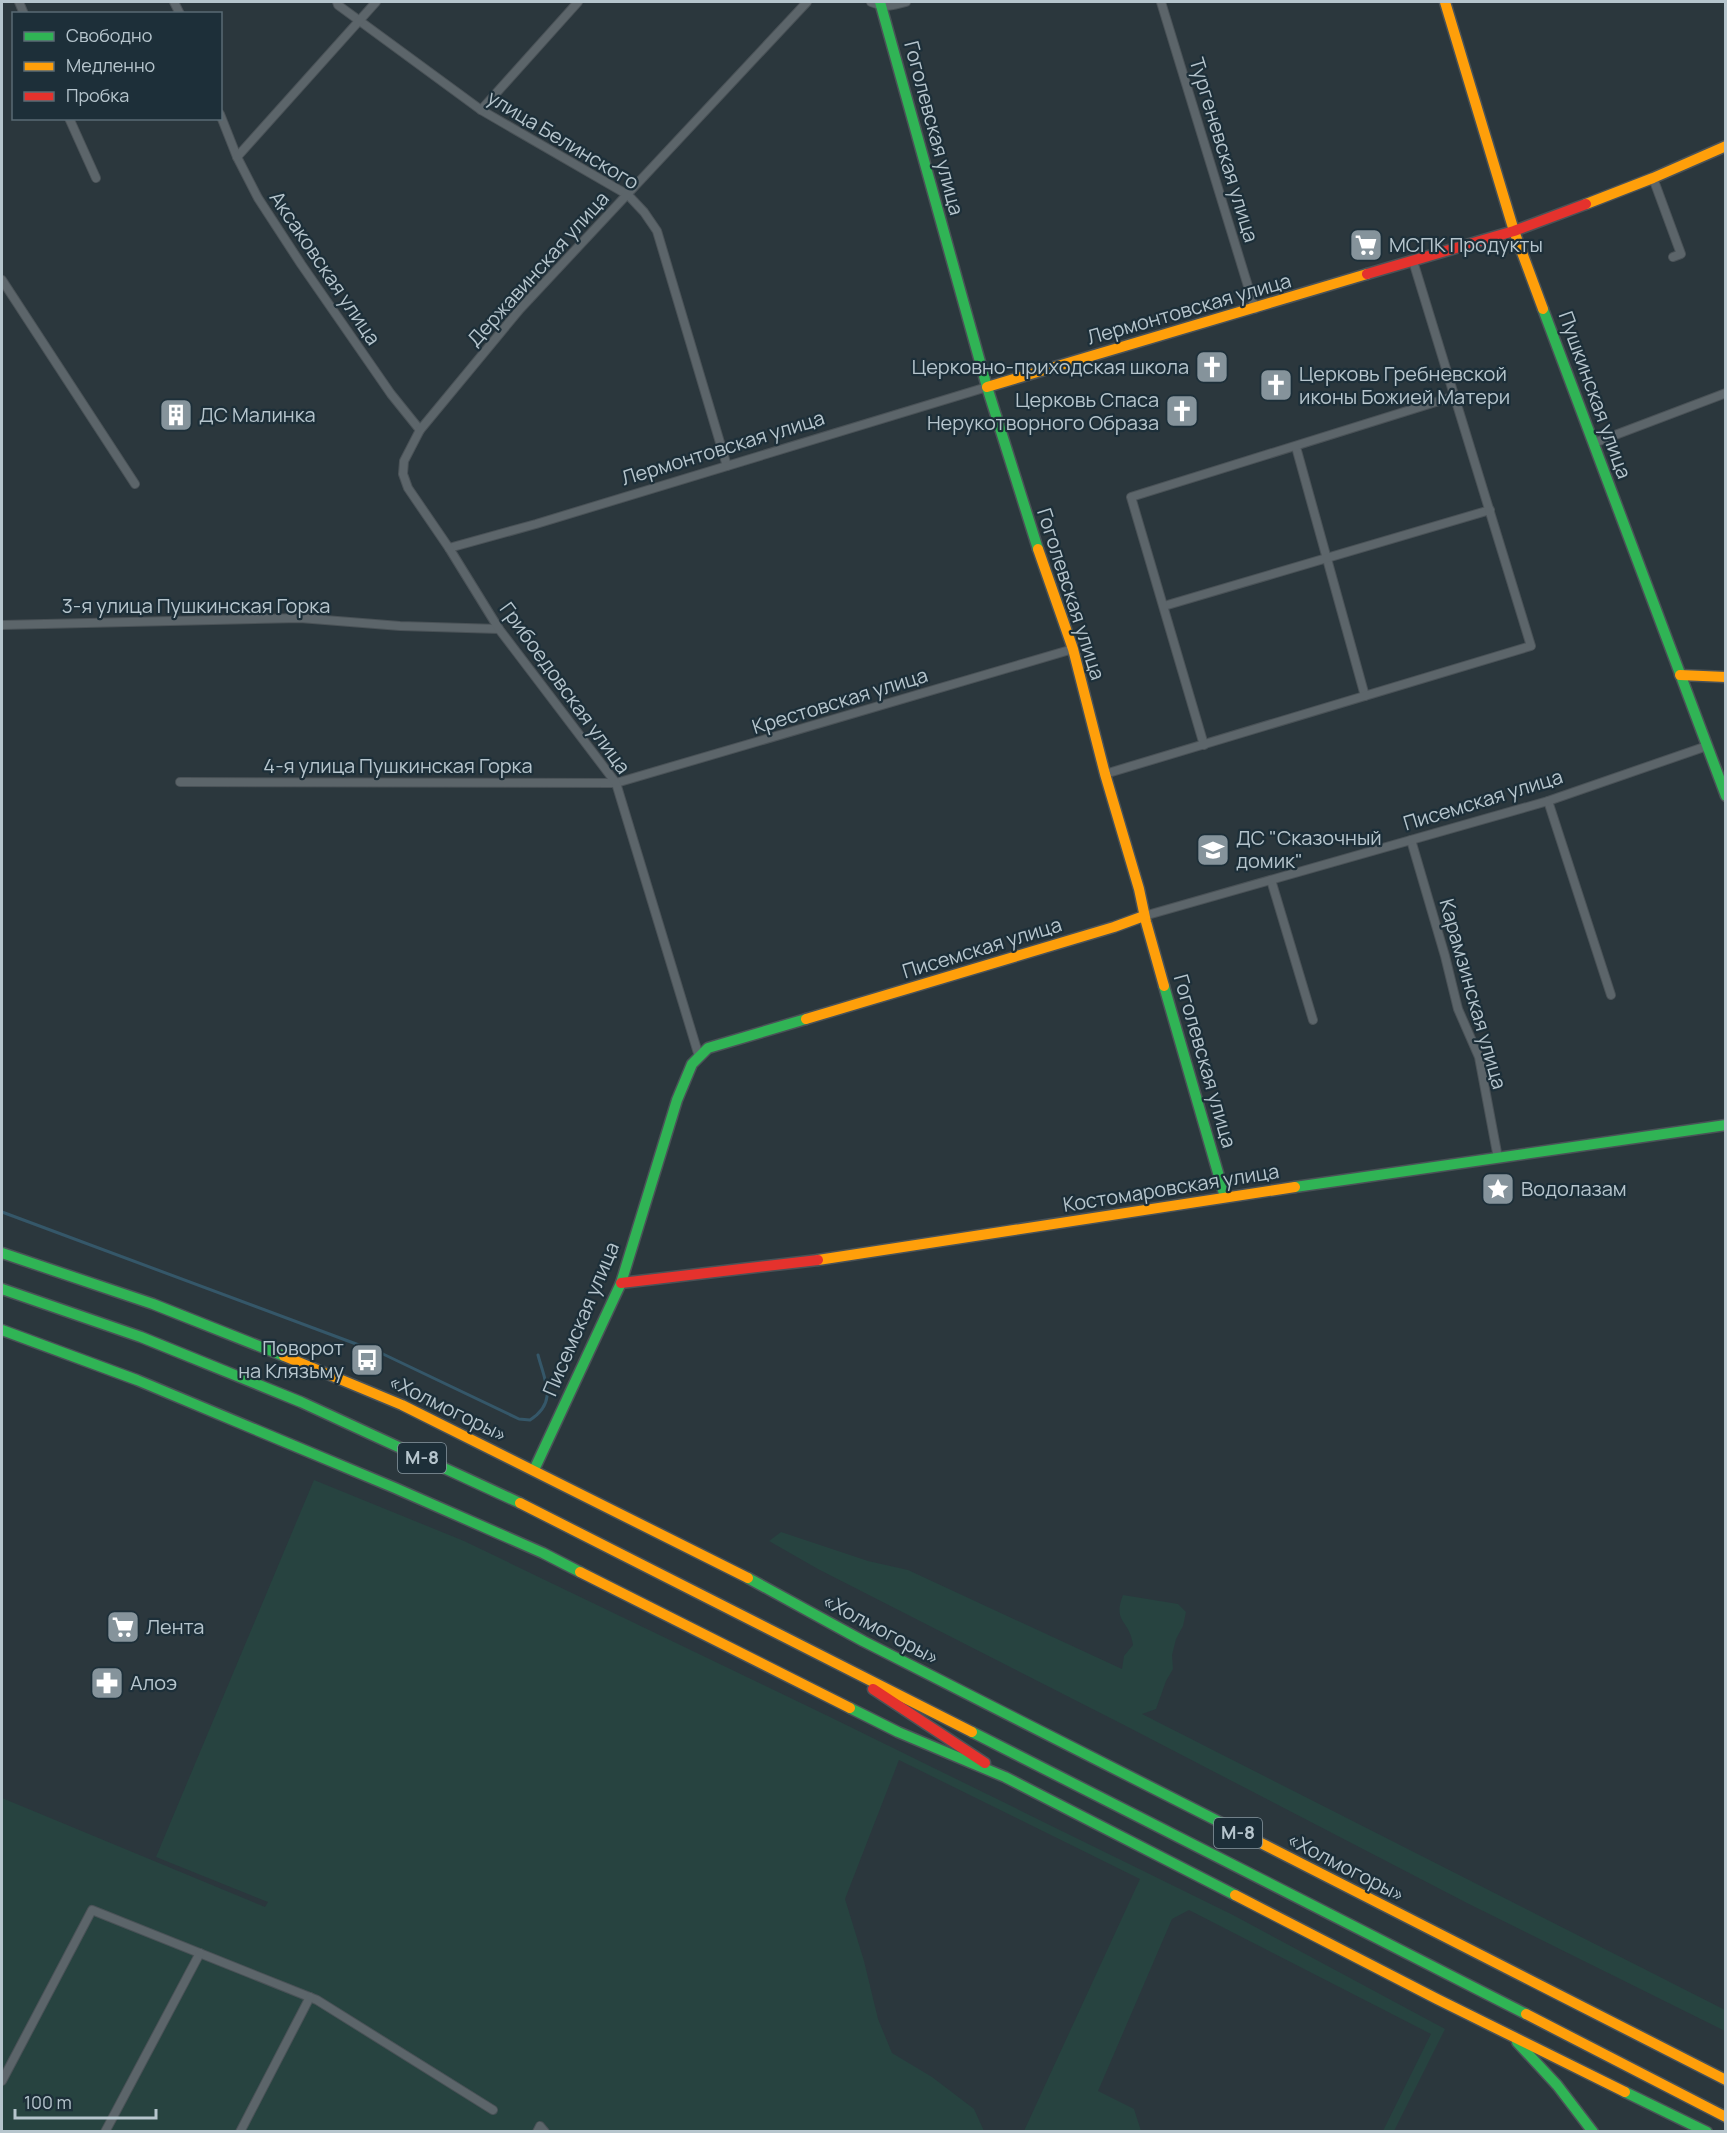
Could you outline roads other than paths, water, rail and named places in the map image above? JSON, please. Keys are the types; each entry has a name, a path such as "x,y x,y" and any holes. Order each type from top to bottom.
{"main road":[{"name":"Пушкинская улица","path":"1445,2 1514,231 1725,796"},
{"name":"Гоголевская улица","path":"881,4 987,387 1072,649 1105,774 1139,889 1144,916 1225,1197"},
{"name":"Лермонтовская улица","path":"987,387 1514,231 1653,178 1725,146"},
{"path":"1680,675 1725,677"},
{"name":"Писемская улица","path":"534,1470 621,1283 677,1100 687,1072 698,1053 708,1048 1114,927 1144,916"},
{"name":"Костомаровская улица","path":"621,1283 897,1248 1225,1197 1725,1125"},
{"name":"«Холмогоры»","path":"2,1253 153,1304 402,1405 753,1580 884,1652 1725,2080"},
{"name":"М-8","path":"2,1289 141,1337 301,1402 513,1500 1382,1939 1725,2117"},
{"path":"2,1330 137,1380 543,1553 898,1732 1005,1777 1437,1999 1707,2132"},
{"path":"829,1659 1005,1777"},
{"path":"1511,2035 1571,2100 1593,2132"}],"street":[{"name":"улица Белинского","path":"337,2 338,5 481,110 628,195 644,212 657,231 727,466"},
{"path":"237,157 376,2"},
{"path":"481,110 578,2"},
{"name":"Державинская улица","path":"420,429 520,309 807,2"},
{"path":"871,2 889,7 906,2"},
{"name":"Тургеневская улица","path":"1161,2 1255,309"},
{"name":"Аксаковская улица","path":"222,119 237,157 258,198 391,394 420,429"},
{"path":"70,120 96,178"},
{"path":"1653,178 1681,254 1673,257"},
{"path":"1105,774 1531,646 1413,261"},
{"path":"2,280 135,484"},
{"name":"Лермонтовская улица","path":"449,548 536,524 987,387"},
{"path":"1594,443 1725,393"},
{"path":"1204,745 1131,497 1455,396"},
{"name":"Грибоедовская улица","path":"420,429 404,461 403,474 408,488 449,548 499,629 616,783 698,1053"},
{"path":"1296,447 1365,696"},
{"path":"1164,606 1490,510"},
{"name":"3-я улица Пушкинская Горка","path":"2,625 300,618 400,626 499,629"},
{"name":"Крестовская улица","path":"616,783 1072,649"},
{"name":"Писемская улица","path":"1144,916 1548,801 1707,746"},
{"name":"4-я улица Пушкинская Горка","path":"180,782 616,783"},
{"path":"1548,801 1611,995"},
{"name":"Карамзинская улица","path":"1411,840 1458,1009 1479,1057 1498,1158"},
{"path":"1271,880 1313,1020"},
{"path":"2,2081 92,1910 310,1997 493,2110"},
{"path":"105,2132 200,1953"},
{"path":"240,2132 310,1997"},
{"path":"537,2132 540,2126 545,2132"}],"waterway":[{"path":"2,1212 383,1354 519,1419 530,1420 539,1413 547,1399 546,1383 538,1355"}],"place":[{"name":"МСПК Продукты","path":"1366,245"},
{"name":"Церковно-приходская школа","path":"1212,367"},
{"name":"Церковь Гребневской иконы Божией Матери","path":"1276,385"},
{"name":"Церковь Спаса Нерукотворного Образа","path":"1182,411"},
{"name":"ДС Малинка","path":"176,415"},
{"name":"ДС \"Сказочный домик\"","path":"1213,850"},
{"name":"Водолазам","path":"1498,1189"},
{"name":"Поворот на Клязьму","path":"367,1360"},
{"name":"Лента","path":"123,1627"},
{"name":"Алоэ","path":"107,1683"}]}
